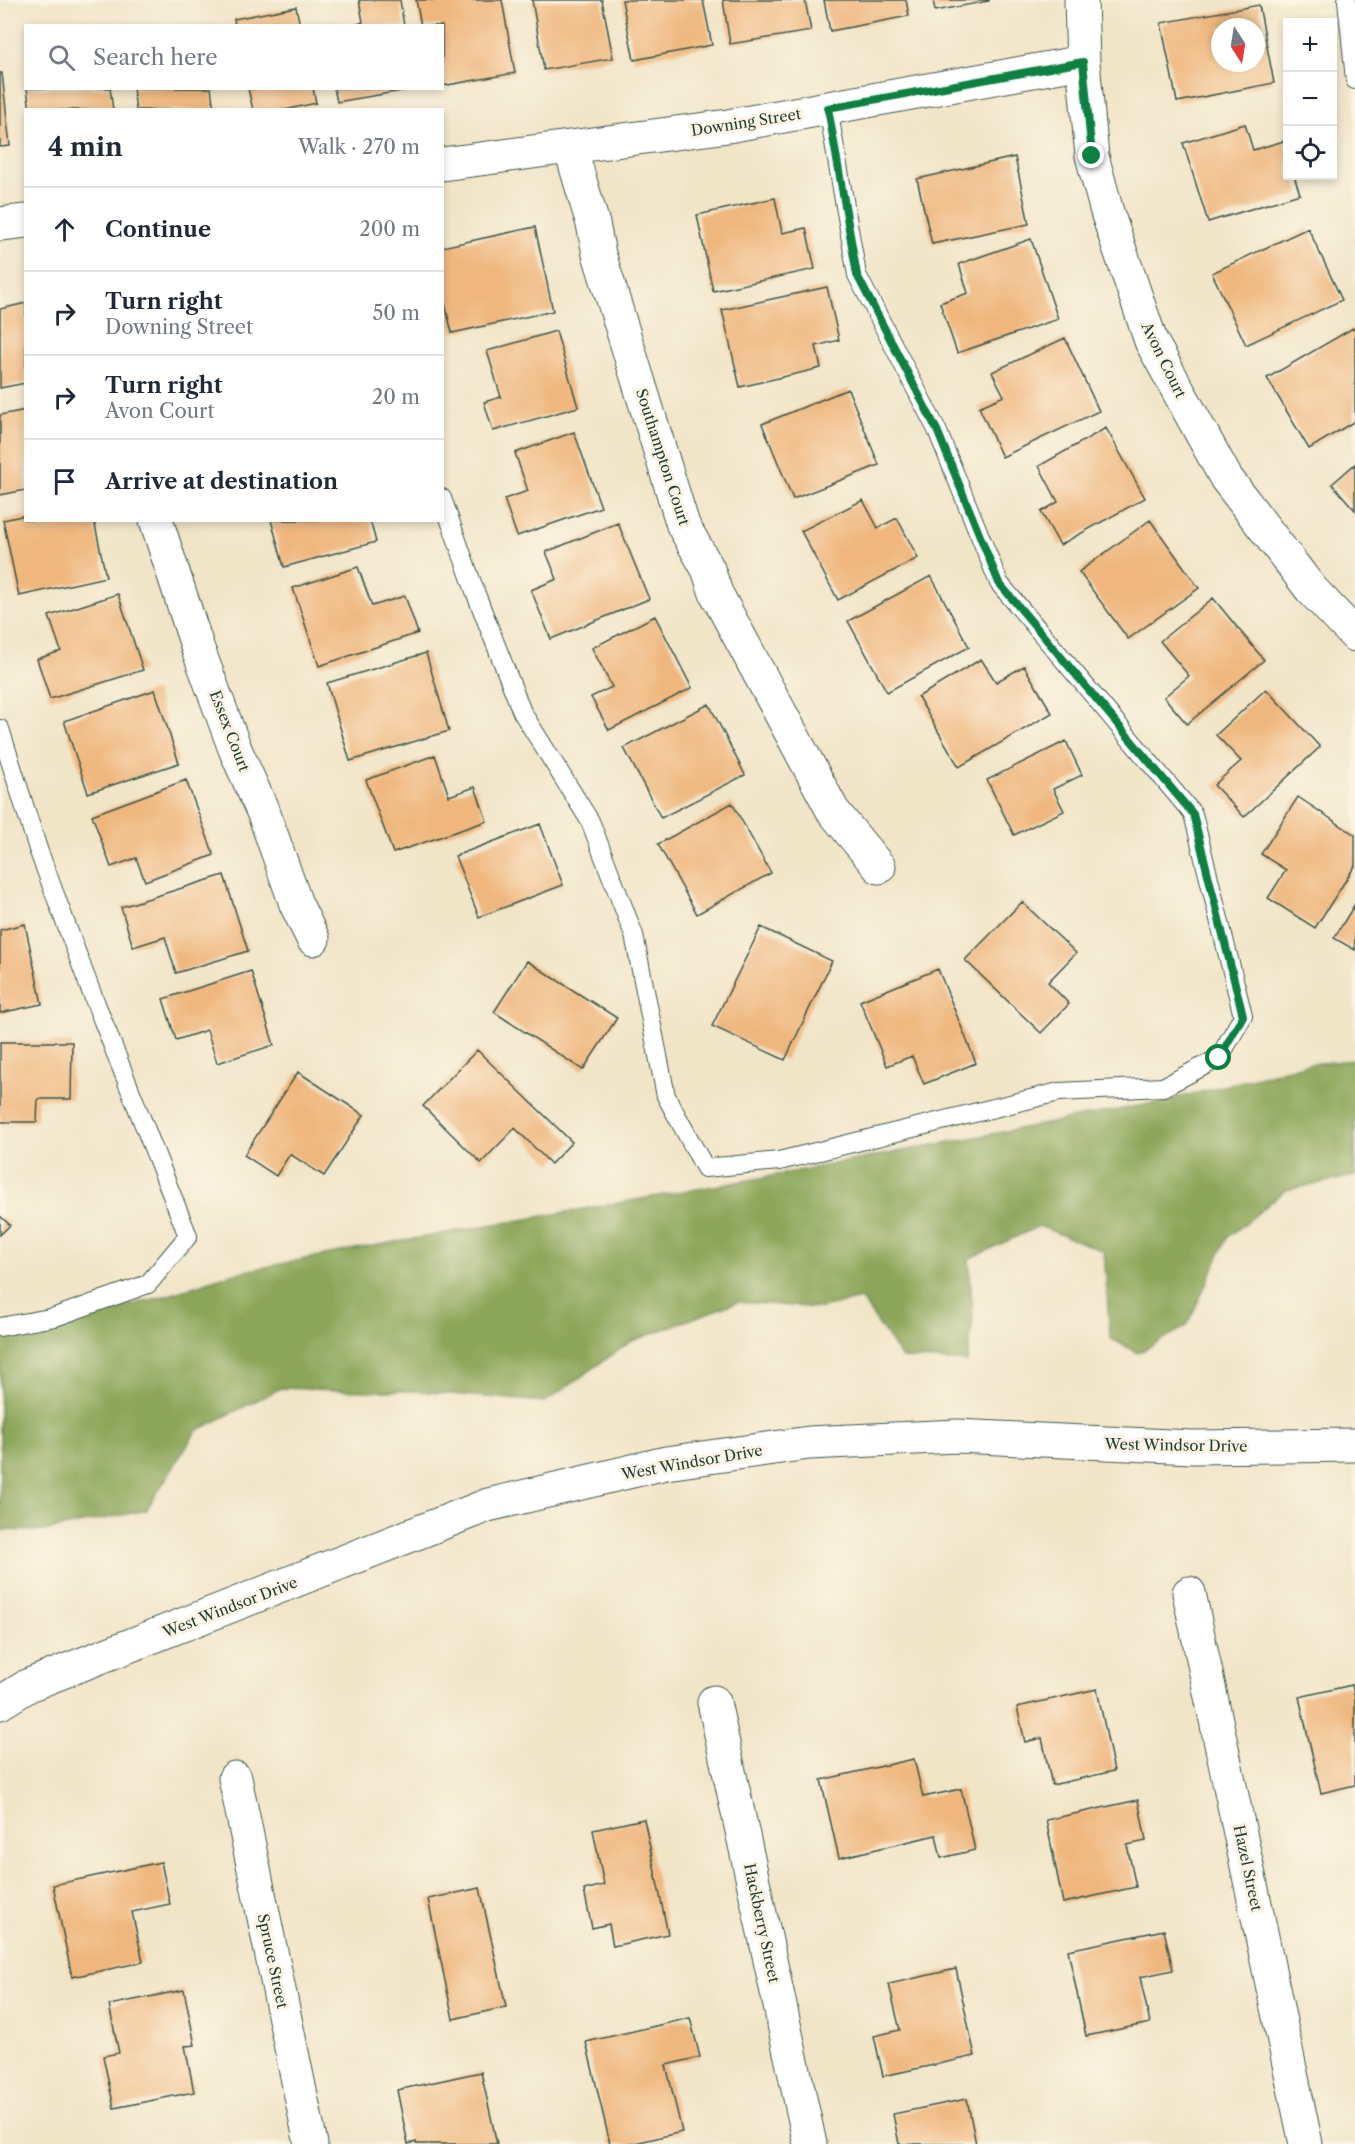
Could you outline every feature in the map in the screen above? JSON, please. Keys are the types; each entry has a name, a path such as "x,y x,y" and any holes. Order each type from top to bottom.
{"street":[{"name":"Avon Court","path":"1081,0 1083,62 1092,156 1107,212 1151,341 1226,478 1311,589 1355,635"},
{"name":"Downing Street","path":"444,164 728,126 1083,62"},
{"name":"Southampton Court","path":"570,147 593,224 598,254 683,525 708,569 716,593 833,811 879,867"},
{"path":"0,224 24,221"},
{"name":"Essex Court","path":"157,522 198,649 235,749 264,814 296,904 313,939"},
{"name":"West Windsor Drive","path":"0,1703 15,1686 488,1505 666,1463 809,1443 957,1436 1192,1447 1355,1445"},
{"name":"Hazel Street","path":"1189,1593 1306,2144"},
{"name":"Hackberry Street","path":"714,1702 810,2144"},
{"name":"Spruce Street","path":"235,1778 311,2144"}],"lane":[{"path":"1347,0 1355,80"},
{"path":"444,504 522,712 590,821 634,935 666,1096 705,1168 779,1161 1059,1092 1163,1087 1219,1058 1243,1016 1193,814 999,583 937,430 857,275 828,108"},
{"path":"0,729 46,870 188,1236 148,1284 55,1317 0,1327"}],"green space":[{"path":"1355,1060 1355,1176 1286,1190 1227,1238 1187,1326 1138,1353 1110,1338 1104,1251 1039,1226 969,1259 973,1319 967,1362 902,1358 861,1299 821,1308 737,1302 632,1341 545,1402 416,1391 281,1388 196,1431 146,1510 44,1531 0,1530 0,1335 44,1327 169,1295 231,1274 350,1250 766,1177 1170,1100 1308,1064"}],"building":[{"path":"359,0 400,0 404,24 358,24 363,22"},
{"path":"416,0 502,0 515,73 444,86 444,24 421,24"},
{"path":"532,0 602,0 613,58 544,70"},
{"path":"622,0 703,0 712,45 634,60"},
{"path":"723,0 805,0 811,31 730,44"},
{"path":"824,0 906,0 909,16 830,31"},
{"path":"933,0 989,0 989,1 935,11"},
{"path":"1259,5 1262,18 1211,18 1211,72 1265,72 1265,36 1274,83 1177,102 1161,23"},
{"path":"296,7 300,24 235,24 234,19"},
{"path":"0,73 2,73 10,146 0,147"},
{"path":"27,90 110,90 113,108 30,108"},
{"path":"133,90 211,90 214,108 136,108"},
{"path":"248,90 313,90 316,103 294,108 253,108"},
{"path":"334,90 407,90 337,102"},
{"path":"1245,124 1253,150 1283,141 1283,180 1295,180 1300,194 1208,222 1183,143"},
{"path":"1015,157 1029,224 932,244 917,179"},
{"path":"775,198 782,233 806,228 815,269 713,291 697,215"},
{"path":"535,227 553,311 452,333 444,299 444,247"},
{"path":"1308,228 1342,300 1246,345 1212,273"},
{"path":"1031,239 1058,319 957,353 940,303 968,293 959,264"},
{"path":"827,287 839,340 816,346 821,368 740,387 722,310"},
{"path":"24,303 24,383 0,388 0,309"},
{"path":"1353,328 1355,332 1355,421 1309,449 1267,378"},
{"path":"556,331 578,407 493,431 484,402 501,397 487,351"},
{"path":"1065,338 1099,411 1002,457 979,407 1004,396 992,372"},
{"path":"848,389 879,465 793,499 762,424"},
{"path":"24,410 24,490 0,495 0,415"},
{"path":"1106,428 1145,498 1060,545 1041,512 1058,502 1039,466"},
{"path":"574,432 601,507 517,536 504,499 528,491 515,453"},
{"path":"1355,464 1355,510 1332,484"},
{"path":"863,500 878,528 897,518 918,558 838,600 801,531"},
{"path":"24,515 24,522 94,522 106,577 19,596 3,520"},
{"path":"1150,520 1199,588 1128,639 1079,572"},
{"path":"272,522 371,522 376,542 284,567"},
{"path":"618,523 649,599 551,639 531,590 557,579 546,552"},
{"path":"358,567 372,606 405,596 418,633 319,666 293,588"},
{"path":"931,576 969,647 887,692 848,621"},
{"path":"118,594 143,670 50,699 37,659 61,651 49,616"},
{"path":"1213,598 1264,660 1187,724 1164,697 1189,676 1160,641"},
{"path":"655,616 692,688 609,730 591,697 612,687 592,648"},
{"path":"426,653 449,731 350,761 327,683"},
{"path":"981,659 996,682 1024,666 1052,713 959,767 918,697"},
{"path":"1266,689 1320,747 1244,817 1214,785 1241,761 1216,735"},
{"path":"155,690 179,763 88,793 64,721"},
{"path":"709,704 745,775 661,818 624,748"},
{"path":"1066,741 1082,775 1053,789 1064,811 1014,835 987,780"},
{"path":"435,755 449,796 475,787 487,821 393,853 366,780"},
{"path":"186,780 214,855 145,881 136,858 111,867 92,815"},
{"path":"1298,797 1355,835 1355,866 1315,928 1268,898 1286,870 1261,854"},
{"path":"732,803 771,873 697,914 658,844"},
{"path":"540,824 563,885 479,917 455,856"},
{"path":"224,875 248,951 176,973 165,937 133,947 121,907"},
{"path":"1022,902 1076,953 1048,982 1069,1004 1041,1033 965,960"},
{"path":"1355,904 1355,950 1334,938"},
{"path":"25,924 42,1004 0,1013 0,930"},
{"path":"761,927 832,961 785,1060 712,1026"},
{"path":"527,961 617,1018 583,1070 494,1012"},
{"path":"938,969 976,1063 924,1084 912,1056 887,1066 860,1001"},
{"path":"251,971 274,1045 217,1063 207,1030 176,1040 163,999"},
{"path":"0,1042 72,1042 71,1099 38,1099 37,1122 0,1122"},
{"path":"477,1050 572,1142 551,1164 515,1128 481,1163 423,1106"},
{"path":"298,1072 364,1115 324,1176 290,1154 276,1176 244,1155"},
{"path":"0,1216 10,1225 0,1235"},
{"path":"1352,1685 1355,1698 1355,1785 1321,1793 1299,1697"},
{"path":"1097,1689 1114,1771 1052,1785 1042,1738 1025,1742 1017,1707"},
{"path":"914,1759 923,1797 961,1789 975,1850 941,1858 936,1835 839,1858 821,1780"},
{"path":"1138,1800 1146,1841 1127,1845 1136,1887 1063,1903 1046,1820"},
{"path":"644,1819 668,1934 613,1946 609,1924 592,1928 584,1890 604,1885 593,1830"},
{"path":"161,1862 170,1904 132,1912 143,1962 72,1977 53,1885"},
{"path":"480,1888 506,2007 453,2019 428,1899"},
{"path":"1164,1930 1173,1970 1140,1977 1150,2023 1086,2036 1068,1950"},
{"path":"956,1969 975,2056 883,2076 874,2036 900,2030 889,1984"},
{"path":"184,1990 195,2045 185,2046 194,2092 114,2108 103,2056 119,2053 109,2005"},
{"path":"690,2018 700,2057 666,2065 682,2132 631,2144 610,2144 586,2042"},
{"path":"481,2072 497,2144 416,2144 416,2142 408,2144 397,2090"},
{"path":"967,2099 976,2144 899,2144 893,2114"}],"route":[{"path":"1092,156 1083,62 828,108 857,275 937,430 999,583 1193,814 1243,1016 1219,1058"}]}
